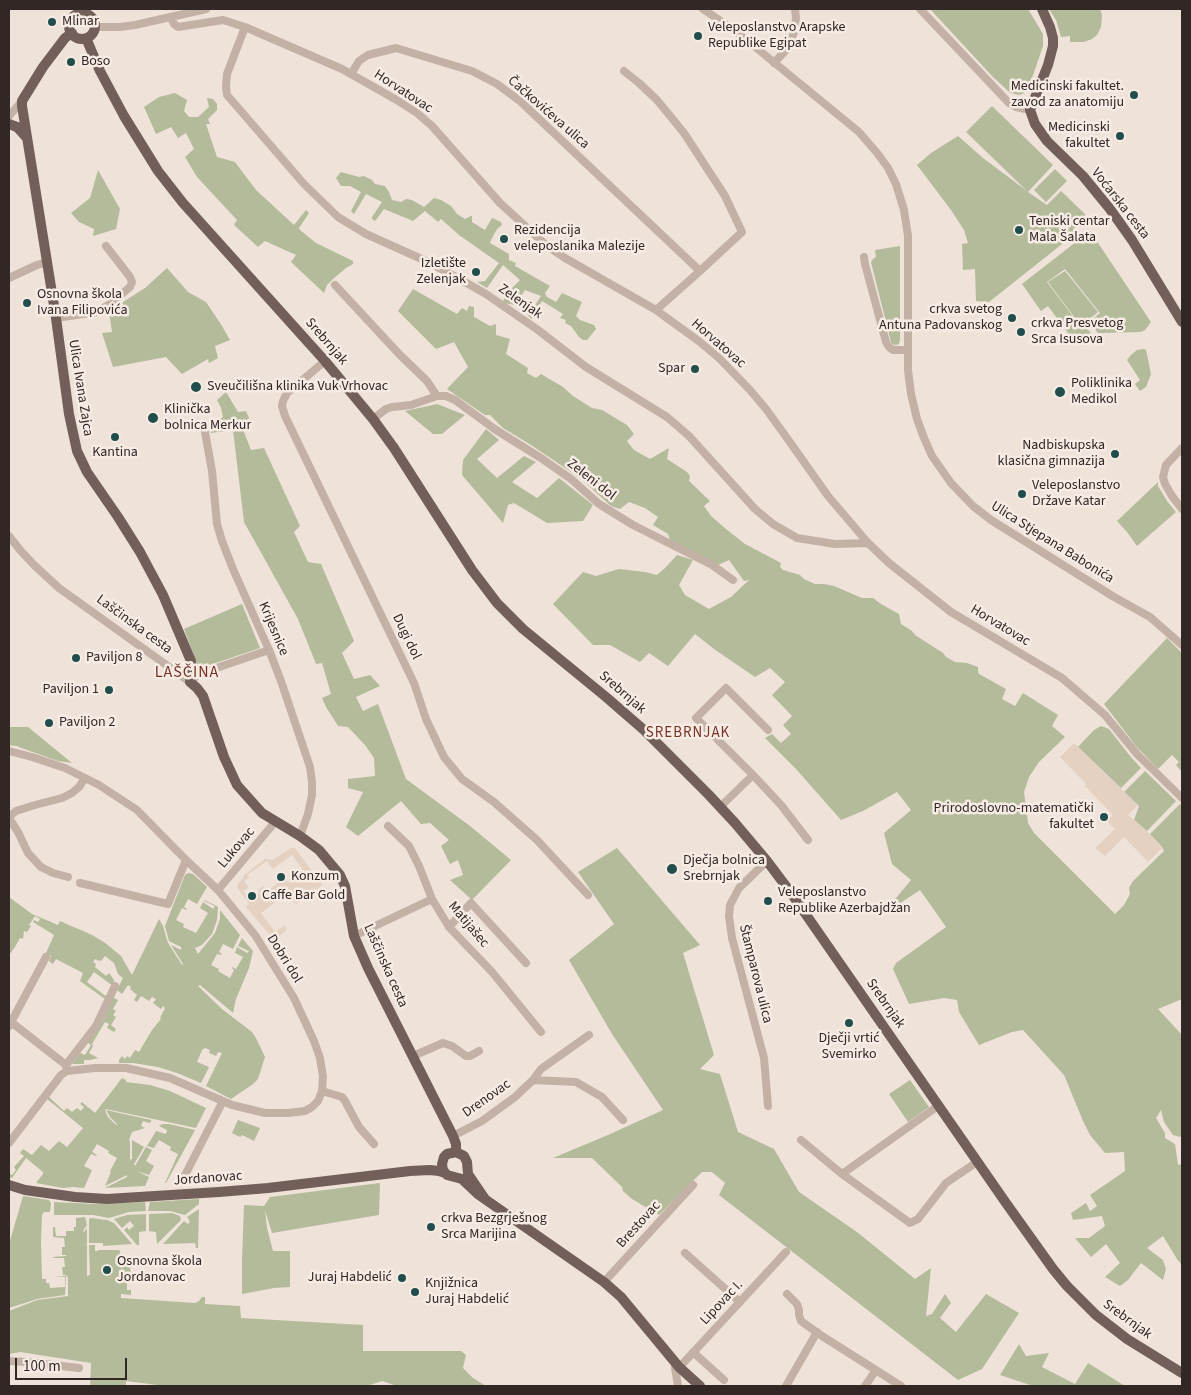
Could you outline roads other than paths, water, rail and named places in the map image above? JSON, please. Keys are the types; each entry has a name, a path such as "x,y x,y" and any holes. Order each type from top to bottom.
{"main road":[{"path":"1030,110 1048,65 1053,46 1050,27 1042,9"},
{"path":"87,11 93,19 95,27 92,34 86,38 78,38 72,33 69,24 70,13 87,11"},
{"path":"22,101 43,67 65,38 72,33"},
{"name":"Srebrnjak","path":"86,38 100,71 124,116 158,171 183,203 325,360 373,419 467,563 497,603 523,629 638,725 720,806 791,893 977,1162 1053,1268 1096,1315 1127,1339 1182,1373"},
{"name":"Ulica Ivana Zajca","path":"22,101 69,414 77,451 87,472 140,552 163,595 191,661 190,682"},
{"name":"Voćarska cesta","path":"1030,110 1035,124 1047,141 1083,176 1116,217 1182,322"},
{"path":"9,124 22,131 28,141"},
{"name":"Laščinska cesta","path":"190,682 203,696 224,757 237,785 262,813 319,850 340,875 354,936 368,968 453,1136 456,1152"},
{"path":"467,1167 462,1175 456,1177 450,1177 442,1167 443,1160 448,1154 456,1152 464,1156 467,1162 468,1174 485,1199"},
{"name":"Jordanovac","path":"410,1171 436,1164 443,1160"},
{"name":"Jordanovac","path":"9,1185 25,1190 75,1198 107,1199 268,1188 410,1171 438,1171 445,1173"},
{"path":"456,1177 465,1181 485,1199 604,1282 621,1297 676,1367 697,1384"}],"street":[{"path":"95,27 120,27 171,18 206,9"},
{"name":"Ulica Stjepana Babonića","path":"703,9 734,30 839,114 866,139 888,168 896,184 904,210 908,236 909,384 917,419 924,438 932,456 951,482 973,506 991,520 1114,597 1153,619 1182,645"},
{"path":"774,62 788,49 794,32 796,18 794,9"},
{"path":"920,9 1009,102 1016,107 1030,110"},
{"name":"Horvatovac","path":"171,18 178,27 223,20 245,26 351,74 416,113 432,126 500,203 547,246 656,310 700,342 731,370 779,426 828,496 868,543 889,563 950,612 1062,678 1104,715 1136,754 1182,798"},
{"name":"Zelenjak","path":"245,26 227,74 227,96 304,184 338,217 366,234 433,265 486,294 538,330 586,367 667,417 689,436 755,509 773,524 797,538 835,544 868,543"},
{"name":"Čačkovićeva ulica","path":"351,74 359,61 368,55 396,48 472,71 497,84 520,101 700,271"},
{"path":"624,70 657,100 684,133 725,196 742,232 656,310"},
{"path":"9,116 22,101"},
{"path":"56,318 97,312 130,287 132,282 130,277 106,246"},
{"path":"864,257 888,347 893,350 908,350"},
{"path":"9,278 38,264 47,262"},
{"path":"335,285 427,382 437,396 411,405 386,409 373,419"},
{"name":"Dugi dol","path":"325,360 287,393 282,406 285,416 414,683 426,719 444,757 462,779 494,802 537,840 588,896"},
{"name":"Zeleni dol","path":"437,396 446,396 455,400 496,430 571,479 599,504 633,525 712,566 733,580"},
{"name":"Krijesnice","path":"205,432 212,472 217,524 222,541 269,650 310,767 312,795 300,836"},
{"path":"1182,448 1166,465 1163,477 1172,496 1182,509"},
{"name":"Laščinska cesta","path":"9,536 29,560 59,588 190,682"},
{"path":"190,682 205,672 269,650"},
{"path":"768,730 726,688 696,718 781,805 808,840"},
{"name":"Dobri dol","path":"9,751 65,768 137,810 218,890 255,935 294,998 320,1058 323,1077 322,1091"},
{"path":"720,806 753,775"},
{"path":"68,877 41,867 28,853 10,816 16,811 62,798 72,793 80,787 85,778"},
{"name":"Lukovac","path":"218,890 275,822"},
{"name":"Matijašec","path":"388,826 410,846 432,900 449,927 492,972 541,1032"},
{"path":"80,883 168,904 186,860"},
{"name":"Štamparova ulica","path":"767,862 739,888 730,904 729,916 734,946 764,1058 768,1106"},
{"path":"354,936 432,900"},
{"path":"449,927 472,903 526,962"},
{"path":"46,957 10,1024 67,1068 126,1068 170,1078 223,1101 265,1112 288,1113 305,1111 318,1101 322,1091 342,1097 346,1101 359,1127 374,1144"},
{"path":"9,1142 67,1068 96,1026 115,986"},
{"name":"Drenovac","path":"453,1136 482,1121 515,1097 533,1080 541,1069 589,1035"},
{"path":"413,1056 443,1043 452,1046 466,1056 479,1051"},
{"path":"533,1080 576,1082 602,1097 623,1120"},
{"path":"183,1179 223,1101"},
{"path":"842,1174 938,1106"},
{"path":"801,1140 842,1174 910,1223 918,1219 946,1183 977,1162"},
{"name":"Brestovac","path":"604,1282 693,1185"},
{"name":"Lipovac I.","path":"676,1367 694,1352 786,1252"},
{"path":"685,1253 740,1302"},
{"path":"787,1294 798,1304 799,1315 802,1321 901,1386"},
{"path":"786,1386 817,1332"},
{"path":"694,1352 724,1380"},
{"path":"9,1361 79,1368"},
{"path":"676,1367 679,1386 684,1383 697,1384"},
{"path":"865,1386 876,1370"}],"place":[{"name":"Mlinar","path":"52,22"},
{"name":"Veleposlanstvo Arapske Republike Egipat","path":"698,36"},
{"name":"Boso","path":"71,62"},
{"name":"Medicinski fakultet. zavod za anatomiju","path":"1134,95"},
{"name":"Medicinski fakultet","path":"1120,136"},
{"name":"Teniski centar Mala Šalata","path":"1019,230"},
{"name":"Rezidencija veleposlanika Malezije","path":"504,239"},
{"name":"Izletište Zelenjak","path":"476,272"},
{"name":"Osnovna škola Ivana Filipovića","path":"27,303"},
{"name":"crkva svetog Antuna Padovanskog","path":"1012,318"},
{"name":"crkva Presvetog Srca Isusova","path":"1021,332"},
{"name":"Spar","path":"695,369"},
{"name":"Sveučilišna klinika Vuk Vrhovac","path":"196,387"},
{"name":"Poliklinika Medikol","path":"1060,392"},
{"name":"Klinička bolnica Merkur","path":"153,418"},
{"name":"Kantina","path":"115,437"},
{"name":"Nadbiskupska klasična gimnazija","path":"1115,454"},
{"name":"Veleposlanstvo Države Katar","path":"1022,494"},
{"name":"Paviljon 8","path":"76,658"},
{"name":"Paviljon 1","path":"109,690"},
{"name":"Paviljon 2","path":"49,723"},
{"name":"Prirodoslovno-matematički fakultet","path":"1104,817"},
{"name":"Dječja bolnica Srebrnjak","path":"672,869"},
{"name":"Konzum","path":"281,877"},
{"name":"Caffe Bar Gold","path":"252,896"},
{"name":"Veleposlanstvo Republike Azerbajdžan","path":"768,901"},
{"name":"Dječji vrtić Svemirko","path":"849,1023"},
{"name":"crkva Bezgrješnog Srca Marijina","path":"431,1227"},
{"name":"Osnovna škola Jordanovac","path":"107,1270"},
{"name":"Juraj Habdelić","path":"402,1278"},
{"name":"Knjižnica Juraj Habdelić","path":"415,1292"}],"district":[{"name":"LAŠČINA","path":"187,673"},
{"name":"SREBRNJAK","path":"688,734"}]}
